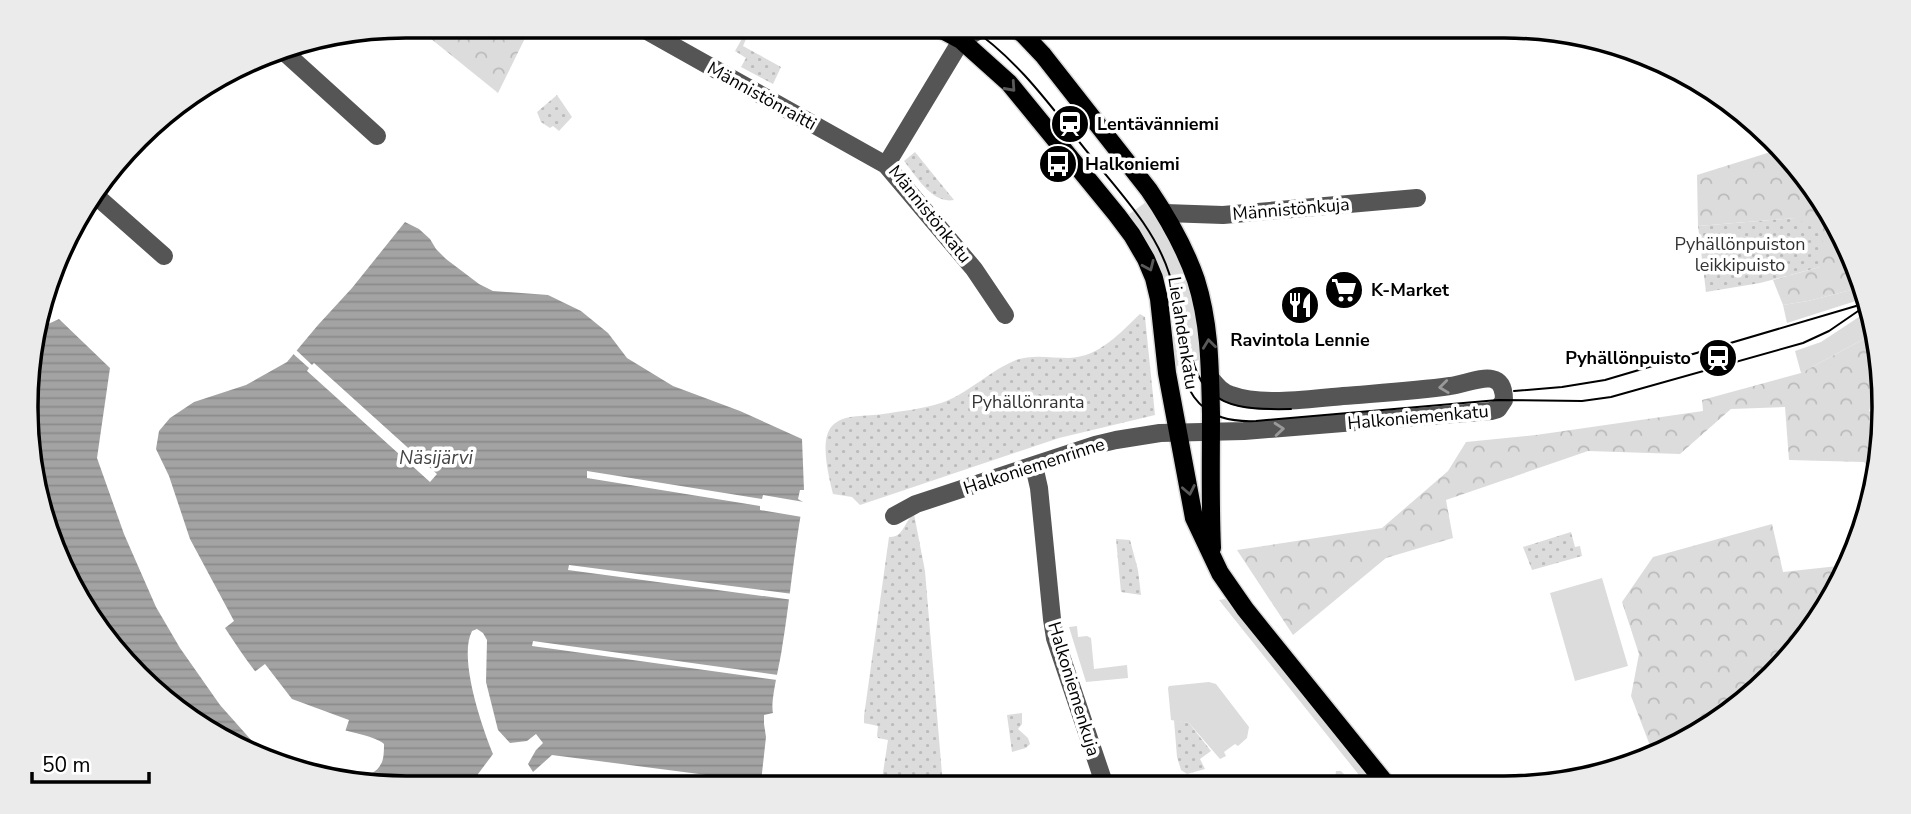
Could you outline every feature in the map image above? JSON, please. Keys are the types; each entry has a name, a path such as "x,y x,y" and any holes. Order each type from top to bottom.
{"main road":[{"name":"Lielahdenkatu","path":"969,38 1117,215 1146,259 1159,299 1167,373 1194,518 1232,592 1380,776"},
{"name":"Lielahdenkatu","path":"1027,38 1149,190 1178,238 1197,282 1208,336 1213,559"}],"street":[{"name":"Männistönraitti","path":"659,38 886,165"},
{"name":"Männistönkatu","path":"962,38 886,165 974,269 1005,315"},
{"path":"290,58 377,136"},
{"name":"Männistönkuja","path":"1165,214 1223,215 1417,198"},
{"path":"102,201 164,256"},
{"name":"Halkoniemenkatu","path":"1177,433 1244,431 1491,411 1498,409 1504,400 1501,385 1495,379 1488,378 1432,389 1300,400 1232,396 1219,389 1210,379"},
{"name":"Halkoniemenrinne","path":"894,516 916,504 1116,440 1177,433"},
{"name":"Halkoniemenkuja","path":"1034,466 1039,488 1055,638 1102,776"}],"green space":[{"path":"430,38 525,38 498,93"},
{"path":"744,38 743,46 781,67 773,84 741,67 746,58 735,51"},
{"path":"557,95 572,117 559,131 541,122 537,112"},
{"path":"915,152 954,200 939,198 920,181 904,161"},
{"path":"1770,152 1796,183 1823,223 1853,289 1783,305 1773,280 1820,267 1795,218 1698,226 1697,175"},
{"path":"1149,200 1169,233 1192,295 1203,359 1173,367 1167,300 1125,217"},
{"name":"Pyhällönpuiston leikkipuisto","path":"1795,218 1823,233 1820,267 1760,283 1706,292 1698,226"},
{"path":"1853,289 1857,301 1787,323 1783,305"},
{"name":"Pyhällönranta","path":"1140,314 1145,317 1155,415 1059,438 860,505 852,497 833,494 827,469 826,440 828,432 837,422 849,417 905,411 941,403 1022,358 1080,357 1108,343"},
{"path":"1861,316 1865,338 1801,373 1795,351 1821,342"},
{"path":"1865,338 1872,383 1872,403 1869,411 1872,412 1872,431 1867,467 1864,462 1789,460 1785,407 1731,409 1680,454 1588,451 1446,500 1453,538 1386,558 1293,635 1237,550 1382,528 1448,471 1466,442 1536,435 1703,411 1702,400 1801,373"},
{"path":"914,514 925,571 942,776 883,776 888,740 878,738 878,726 864,723 889,537 898,535"},
{"path":"1772,524 1783,572 1836,566 1810,612 1765,668 1709,713 1650,745 1631,696 1639,654 1622,602 1653,557"},
{"path":"1571,532 1575,547 1580,546 1582,556 1532,570 1523,547"},
{"path":"1116,539 1130,540 1141,595 1121,592"},
{"path":"1602,578 1628,666 1575,681 1550,593"},
{"path":"1225,599 1367,776 1360,776 1219,600"},
{"path":"1077,626 1078,637 1091,638 1094,669 1127,665 1128,678 1086,682 1069,627"},
{"path":"1209,682 1216,684 1249,727 1247,738 1238,746 1235,744 1224,752 1226,756 1220,759 1189,723 1171,720 1169,686"},
{"path":"1022,713 1022,724 1018,729 1028,738 1030,744 1012,752 1007,715"},
{"path":"1174,720 1189,723 1211,751 1200,759 1205,769 1187,774 1181,770 1177,757"},
{"path":"1336,771 1341,771 1346,776 1335,776"}],"water":[{"name":"Näsijärvi","path":"405,222 419,229 446,259 479,284 493,291 548,295 581,311 608,333 627,358 673,386 740,411 802,439 804,490 800,490 798,499 803,502 774,691 773,713 764,715 766,737 762,776 715,776 552,755 533,772 528,764 543,743 536,734 527,741 510,743 498,730 486,682 487,640 477,629 472,631 468,643 470,675 478,710 493,754 478,776 370,773 378,769 382,762 384,744 303,716 289,707 265,683 225,628 234,621 190,539 169,476 156,449 159,431 170,418 194,402 246,385 287,362"},
{"path":"59,319 110,368 97,458 124,534 156,607 180,648 220,705 251,740 202,713 146,668 101,612 77,570 51,502 39,431 39,383 48,324"}],"pier":[{"path":"294,348 437,474 430,482 307,371 309,368 291,352"},
{"path":"587,471 762,499 763,495 804,502 802,517 760,510 760,506 587,478"},
{"path":"569,565 793,594 793,600 568,570"},
{"path":"533,641 781,675 780,680 777,680 532,646"},
{"path":"265,664 292,699 349,720 344,735 313,725 277,703 253,673"}],"tram line":[{"path":"985,38 1033,85 1145,225 1169,273 1177,309 1183,368 1189,388 1200,404 1222,417 1238,421 1256,421 1498,400 1582,401 1611,397 1803,343 1829,331 1859,310"},
{"path":"1514,391 1605,380 1856,306"},
{"path":"1190,346 1202,382 1224,401 1254,408 1291,409"}],"place":[{"name":"Lentävänniemi","path":"1070,124"},
{"name":"Halkoniemi","path":"1058,164"},
{"name":"K-Market","path":"1344,290"},
{"name":"Ravintola Lennie","path":"1300,305"},
{"name":"Pyhällönpuisto","path":"1718,358"}]}
